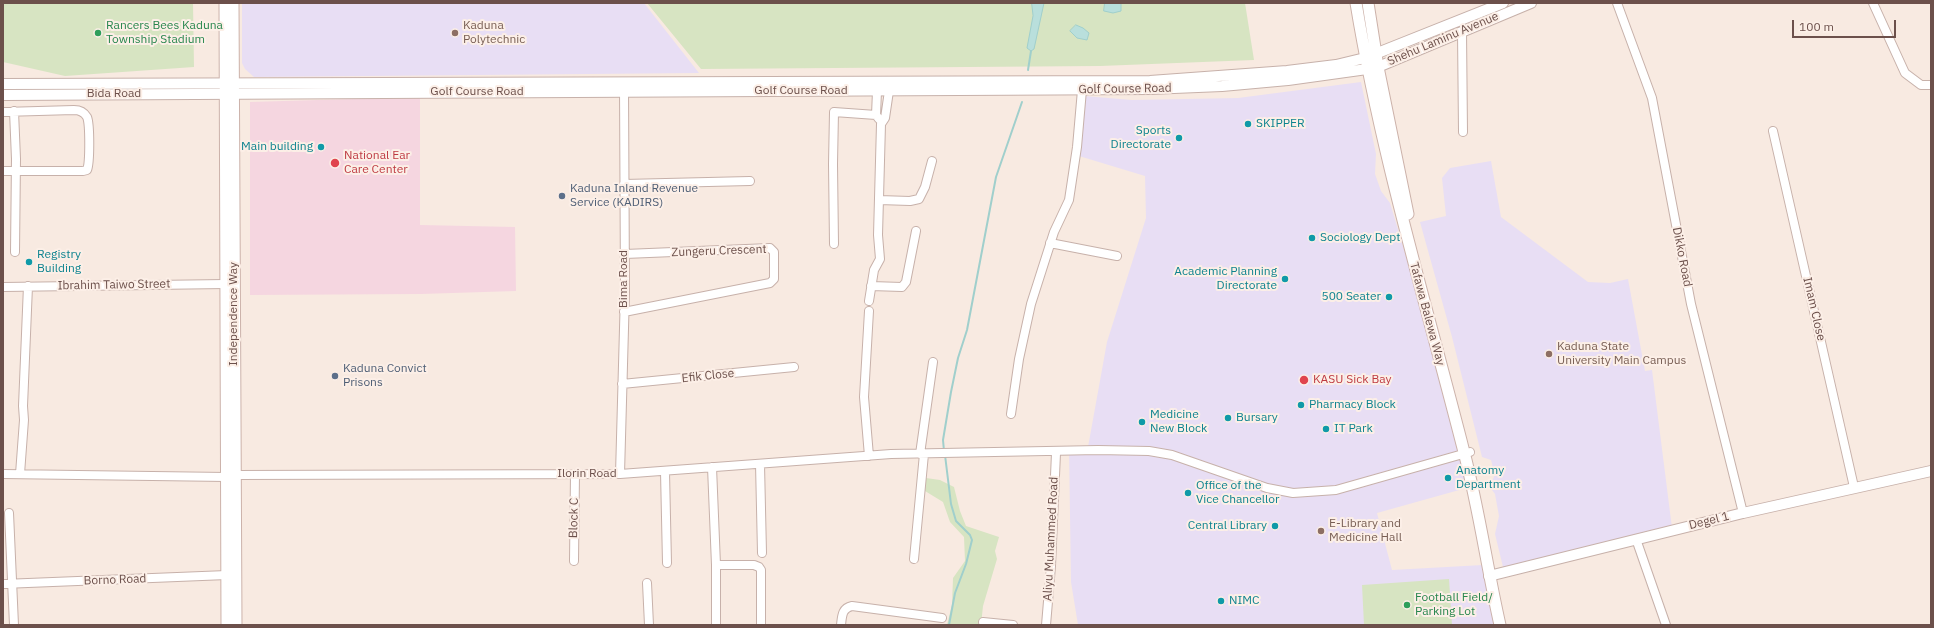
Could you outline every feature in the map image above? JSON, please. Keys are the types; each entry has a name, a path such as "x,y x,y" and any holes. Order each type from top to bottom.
{"main road":[{"name":"Independence Way","path":"225,3 229,89 231,476 227,575 227,625"},
{"name":"Independence Way","path":"233,3 229,89 226,284 236,625"},
{"name":"Tafawa Balewa Way","path":"1356,3 1365,58 1372,68 1404,232 1467,453 1492,576 1500,625"},
{"name":"Tafawa Balewa Way","path":"1368,3 1377,53 1372,68"},
{"name":"Tafawa Balewa Way","path":"1492,576 1506,625"}],"street":[{"name":"Shehu Laminu Avenue","path":"1365,58 1503,3"},
{"name":"Shehu Laminu Avenue","path":"1372,68 1531,3"},
{"name":"Dikko Road","path":"1617,3 1652,98 1691,304 1743,513"},
{"path":"1873,3 1905,73 1920,84 1931,85"},
{"path":"1462,32 1463,132"},
{"name":"Golf Course Road","path":"624,88 877,91 1082,90 1150,85 1287,71 1336,65 1365,58"},
{"name":"Golf Course Road","path":"229,89 1150,85 1222,86 1273,82 1372,68"},
{"name":"Bida Road","path":"3,84 229,89"},
{"name":"Bima Road","path":"620,474 625,254 624,88"},
{"name":"Bida Road","path":"3,95 229,89"},
{"path":"869,301 874,270 880,259 878,234 882,124 885,118 889,90"},
{"path":"1012,414 1019,359 1031,304 1050,243 1069,200 1077,147 1082,90"},
{"path":"877,91 876,115 882,124"},
{"path":"3,112 74,110 84,113 88,119 89,160 89,166 83,172 3,171"},
{"path":"14,111 16,159 15,252"},
{"path":"834,244 834,112 876,115"},
{"name":"Imam Close","path":"1773,131 1854,487"},
{"path":"879,200 910,201 919,199 925,188 932,161"},
{"path":"624,184 750,181"},
{"path":"871,286 895,288 902,287 906,282 916,231"},
{"path":"1050,243 1118,256"},
{"name":"Zungeru Crescent","path":"624,312 770,283 774,279 774,252 770,248 625,254"},
{"name":"Ibrahim Taiwo Street","path":"3,287 226,284"},
{"path":"20,474 24,420 23,406 28,286"},
{"path":"868,311 864,397 868,456"},
{"path":"914,559 922,454 933,362"},
{"name":"Efik Close","path":"622,384 794,367"},
{"name":"Ilorin Road","path":"3,474 231,476 620,474 665,472 712,467 868,456 1098,450 1148,451 1172,455 1267,488 1293,493 1336,490 1467,453"},
{"name":"Aliyu Muhammed Road","path":"1046,625 1051,566 1056,452"},
{"path":"760,464 762,553"},
{"path":"712,467 716,565 716,625"},
{"path":"665,472 667,563"},
{"name":"Degel 1","path":"1492,576 1743,513 1854,487 1931,472"},
{"name":"Block C","path":"574,561 575,474"},
{"path":"9,513 14,625"},
{"path":"1636,539 1666,625"},
{"path":"716,565 754,565 759,567 761,570 761,625"},
{"name":"Borno Road","path":"3,584 227,575"},
{"path":"647,583 649,625"},
{"path":"841,625 844,611 852,606 942,618"},
{"path":"983,622 1013,625"}],"shaded area":[{"name":"Kaduna Polytechnic","path":"242,3 644,3 699,73 254,77 245,69 242,63"},
{"path":"1361,82 1376,154 1375,174 1381,191 1390,203 1426,322 1470,487 1377,513 1392,570 1483,565 1495,625 1078,625 1071,582 1069,447 1088,447 1107,342 1146,218 1145,176 1079,156 1084,96 1132,100 1238,98"},
{"name":"National Ear Care Center","path":"420,97 420,225 515,227 516,291 421,294 250,295 250,102"},
{"name":"Kaduna State University Main Campus","path":"1491,161 1501,217 1588,282 1610,283 1628,279 1645,371 1652,370 1672,528 1503,567 1495,534 1499,516 1495,494 1489,486 1494,477 1493,468 1491,460 1482,457 1452,337 1420,222 1446,216 1442,178 1450,168"}],"green space":[{"name":"Rancers Bees Kaduna Township Stadium","path":"3,3 193,3 194,67 65,76 3,62"},
{"path":"647,3 1245,3 1254,60 1100,66 701,69"},
{"path":"926,478 940,480 954,487 960,511 966,526 999,537 995,551 997,559 983,606 981,625 947,625 952,605 953,578 965,561 964,537 950,522 943,502 925,491"},
{"name":"Football Field/ Parking Lot","path":"1449,579 1452,625 1364,625 1362,585"}],"water":[{"path":"1032,3 1044,3 1034,49 1031,51 1027,48 1033,16"},
{"path":"1105,3 1121,3 1121,11 1113,13 1104,11"},
{"path":"1076,25 1089,33 1087,40 1077,38 1070,31"}],"waterway":[{"path":"1028,70 1031,51"},
{"path":"944,451 943,440 951,392 958,358 967,330 996,177 1022,102"},
{"path":"945,455 951,504 956,521 970,535 972,540 966,564 955,593 949,625"}],"place":[{"name":"Rancers Bees Kaduna Township Stadium","path":"98,33"},
{"name":"Kaduna Polytechnic","path":"455,33"},
{"name":"SKIPPER","path":"1248,124"},
{"name":"Sports Directorate","path":"1179,138"},
{"name":"Main building","path":"321,147"},
{"name":"National Ear Care Center","path":"335,163"},
{"name":"Kaduna Inland Revenue Service (KADIRS)","path":"562,196"},
{"name":"Sociology Dept","path":"1312,238"},
{"name":"Registry Building","path":"29,262"},
{"name":"Academic Planning Directorate","path":"1285,279"},
{"name":"500 Seater","path":"1389,297"},
{"name":"Kaduna State University Main Campus","path":"1549,354"},
{"name":"Kaduna Convict Prisons","path":"335,376"},
{"name":"KASU Sick Bay","path":"1304,380"},
{"name":"Pharmacy Block","path":"1301,405"},
{"name":"Bursary","path":"1228,418"},
{"name":"Medicine New Block","path":"1142,422"},
{"name":"IT Park","path":"1326,429"},
{"name":"Anatomy Department","path":"1448,478"},
{"name":"Office of the Vice Chancellor","path":"1188,493"},
{"name":"Central Library","path":"1275,526"},
{"name":"E-Library and Medicine Hall","path":"1321,531"},
{"name":"NIMC","path":"1221,601"},
{"name":"Football Field/ Parking Lot","path":"1407,605"}]}
